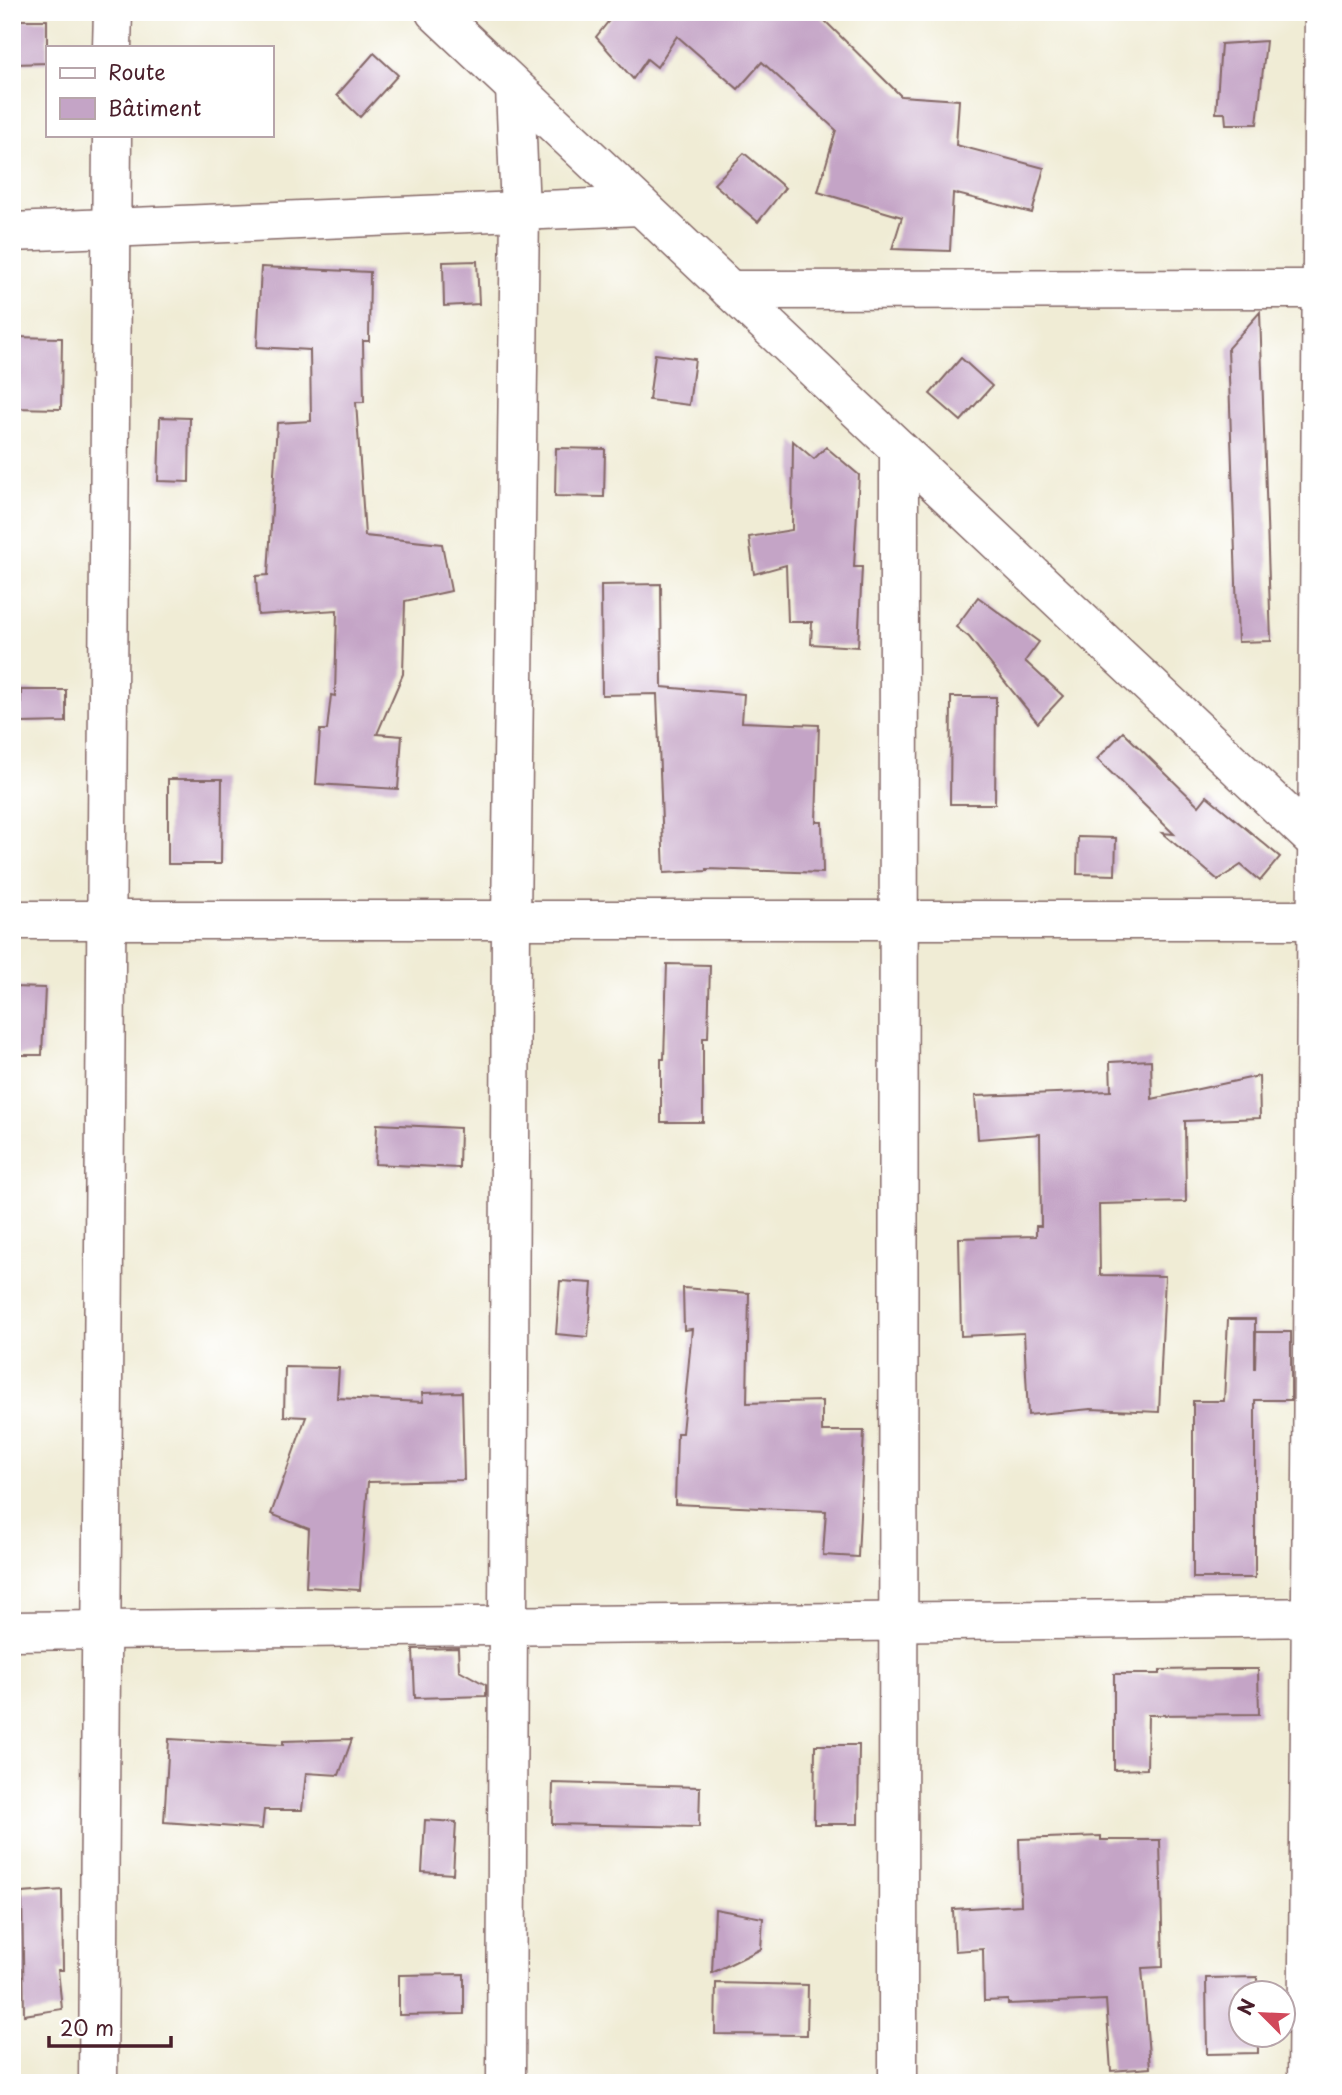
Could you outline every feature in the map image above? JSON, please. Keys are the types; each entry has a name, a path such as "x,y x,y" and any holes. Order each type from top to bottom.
{"street":[{"path":"112,46 113,12"},
{"path":"435,12 1324,849"},
{"path":"1307,2083 1320,1617 1316,920 1324,849 1327,292 1324,12"},
{"path":"506,2083 512,920 520,211 515,88"},
{"path":"98,2083 112,136"},
{"path":"12,232 641,206"},
{"path":"730,290 1327,292"},
{"path":"898,2083 899,449"},
{"path":"12,920 1316,920"},
{"path":"12,1631 1320,1617"}],"building":[{"path":"616,12 816,12 901,96 959,100 956,145 1044,168 1032,213 953,193 950,251 892,249 902,217 818,192 836,130 762,62 738,89 677,36 657,67 647,59 633,79 596,37"},
{"path":"14,20 47,20 46,63 15,64"},
{"path":"1266,41 1257,124 1226,124 1225,113 1216,113 1221,44"},
{"path":"374,53 398,75 360,117 337,95"},
{"path":"744,153 785,188 758,222 714,184"},
{"path":"477,261 479,304 444,306 443,262"},
{"path":"261,267 370,272 369,341 363,341 364,402 356,402 365,536 442,544 451,591 405,601 403,674 377,734 402,736 398,789 316,784 320,730 327,730 331,695 335,696 337,610 258,615 256,576 268,575 277,423 311,421 310,350 257,347"},
{"path":"1260,312 1271,641 1238,642 1228,348"},
{"path":"12,337 62,338 61,409 12,408"},
{"path":"655,354 695,359 689,405 649,400"},
{"path":"961,358 992,386 961,421 930,394"},
{"path":"160,417 190,418 189,482 158,481"},
{"path":"793,441 814,459 826,447 859,475 854,567 862,567 858,647 811,644 812,622 788,622 786,565 754,574 749,537 792,530"},
{"path":"556,448 605,449 604,497 555,496"},
{"path":"661,584 662,687 744,694 742,722 819,725 816,822 822,822 823,873 707,869 664,873 657,694 602,695 601,585"},
{"path":"978,597 1039,642 1025,661 1063,696 1038,723 969,637 956,627"},
{"path":"21,690 66,690 66,722 21,723"},
{"path":"951,697 996,697 995,804 950,804"},
{"path":"1123,732 1199,806 1207,796 1280,857 1260,881 1241,865 1218,880 1162,833 1174,834 1097,759"},
{"path":"168,779 222,779 221,864 168,864"},
{"path":"1078,837 1116,838 1115,875 1077,874"},
{"path":"667,964 710,965 708,1038 703,1038 703,1122 661,1122 661,1059 664,1059"},
{"path":"12,987 45,988 42,1055 12,1055"},
{"path":"1151,1060 1152,1099 1259,1076 1260,1118 1185,1121 1186,1202 1099,1204 1100,1275 1165,1276 1159,1412 1091,1409 1028,1415 1024,1333 961,1336 959,1238 1036,1236 1036,1226 1041,1226 1040,1134 978,1139 975,1096 1111,1091 1110,1062"},
{"path":"377,1124 460,1128 459,1168 375,1164"},
{"path":"560,1281 592,1283 588,1337 556,1334"},
{"path":"683,1288 749,1293 747,1403 822,1401 822,1431 864,1431 858,1557 823,1555 826,1511 675,1504 677,1433 682,1433 692,1329 684,1330"},
{"path":"1228,1319 1255,1319 1255,1369 1256,1332 1291,1332 1291,1400 1255,1400 1255,1578 1193,1578 1193,1401 1224,1401"},
{"path":"285,1367 339,1368 337,1398 423,1402 422,1393 462,1392 464,1480 368,1482 360,1590 306,1587 309,1529 271,1514 306,1417 284,1416"},
{"path":"458,1648 459,1670 486,1685 486,1696 415,1698 413,1649"},
{"path":"1258,1669 1259,1714 1148,1715 1147,1769 1114,1770 1114,1674 1160,1674 1160,1670"},
{"path":"169,1739 283,1745 283,1741 352,1739 339,1775 306,1773 302,1810 264,1810 262,1829 164,1822"},
{"path":"815,1745 859,1745 858,1824 814,1824"},
{"path":"553,1783 700,1787 699,1827 552,1824"},
{"path":"425,1820 456,1822 453,1874 422,1872"},
{"path":"1101,1836 1101,1840 1160,1840 1163,1967 1142,1968 1150,2068 1111,2071 1106,2000 1008,2004 1008,2000 984,2001 983,1949 955,1951 953,1909 1021,1905 1019,1839"},
{"path":"62,1890 63,1970 58,1970 62,2009 24,2015 22,1893"},
{"path":"715,1909 763,1918 761,1949 712,1973"},
{"path":"464,1974 464,2014 399,2015 399,1975"},
{"path":"1257,1977 1257,1980 1226,1980 1226,2050 1258,2050 1258,2053 1207,2054 1206,1978"},
{"path":"716,1983 808,1985 807,2035 715,2034"}]}
